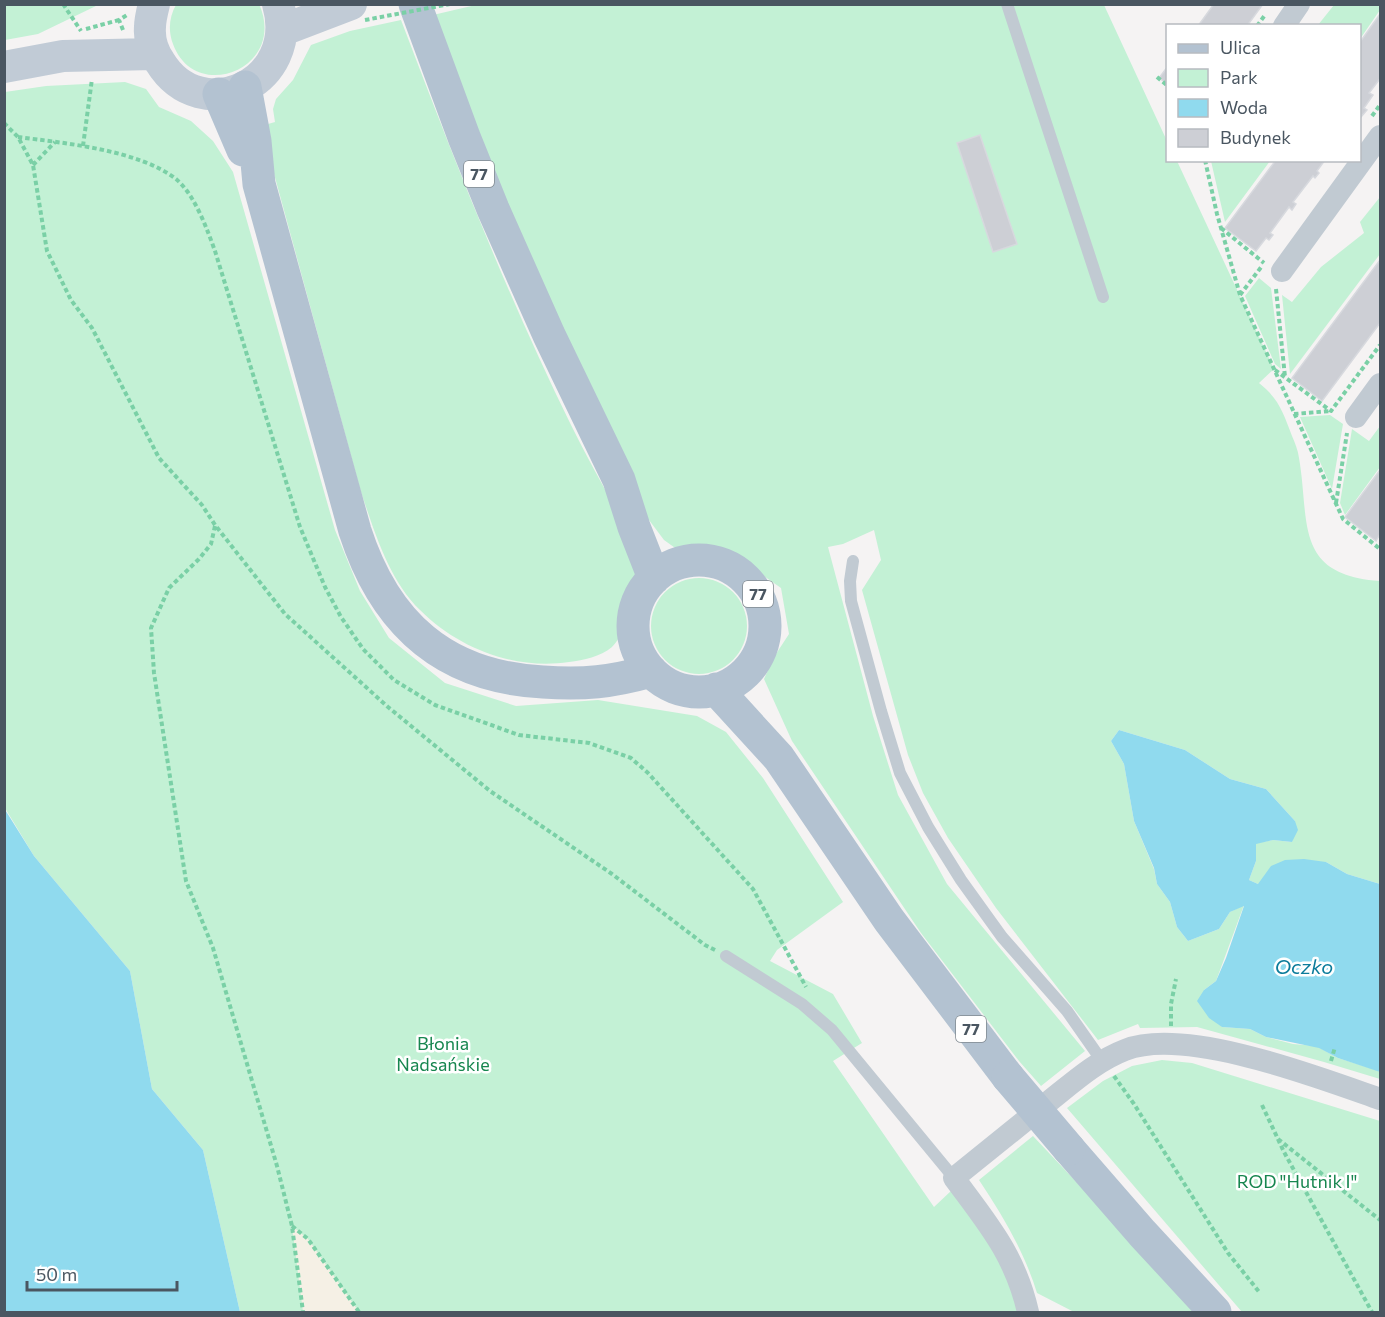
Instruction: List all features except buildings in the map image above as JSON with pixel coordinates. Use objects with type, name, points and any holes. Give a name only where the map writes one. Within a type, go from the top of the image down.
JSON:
[{"type":"main road","name":"77","points":[[415,4],[464,137],[504,234],[553,345],[619,480],[654,578]]},
{"type":"main road","points":[[232,91],[353,523],[366,562],[378,587],[403,620],[418,635],[440,652],[485,673],[522,681],[566,684],[600,683],[651,671]]},
{"type":"main road","name":"77","points":[[619,480],[664,540],[684,562]]},
{"type":"main road","name":"77","points":[[701,560],[726,565],[741,574],[757,594],[765,618],[765,635],[756,660],[745,673],[732,683],[700,692],[670,685],[651,671],[641,657],[635,641],[633,626],[637,603],[644,589],[668,568],[684,562],[701,560]]},
{"type":"main road","points":[[543,682],[599,666],[618,655],[635,641]]},
{"type":"main road","name":"77","points":[[745,673],[779,758]]},
{"type":"main road","name":"77","points":[[716,689],[779,758],[889,920],[1008,1077],[1142,1233],[1215,1312]]},
{"type":"street","points":[[1285,24],[1299,4]]},
{"type":"street","points":[[4,66],[72,41],[84,45],[152,28],[165,71],[180,84],[199,92],[232,91],[260,78],[272,64],[280,47],[280,17],[357,16]]},
{"type":"street","points":[[1361,158],[1380,136]]},
{"type":"street","points":[[1272,262],[1358,162]]},
{"type":"street","points":[[1356,417],[1380,384]]},
{"type":"street","points":[[1028,1312],[1022,1287],[1008,1253],[954,1178],[1102,1062],[1126,1049],[1152,1044],[1213,1048],[1320,1078],[1380,1100]]},
{"type":"lane","points":[[1007,4],[1103,297]]},
{"type":"lane","points":[[853,561],[851,601],[900,772],[928,827],[961,880],[1002,937],[1067,1011],[1102,1062]]},
{"type":"lane","points":[[726,956],[802,1004],[832,1030],[954,1178]]},
{"type":"path","points":[[63,4],[72,41],[119,20]]},
{"type":"path","points":[[357,16],[450,4]]},
{"type":"path","points":[[83,146],[93,72]]},
{"type":"path","points":[[1157,77],[1166,85]]},
{"type":"path","points":[[4,123],[18,137],[33,165],[47,251],[71,300],[92,328],[159,458],[202,505],[285,614],[388,707],[490,791],[612,874],[705,945],[726,956]]},
{"type":"path","points":[[18,137],[83,146],[126,156],[177,180],[204,220],[216,251],[300,527],[340,617],[363,649],[394,680],[435,705],[519,735],[589,743],[631,758],[648,773],[753,889],[808,991],[802,1004]]},
{"type":"path","points":[[33,165],[55,142]]},
{"type":"path","points":[[1205,162],[1240,295],[1342,519],[1380,549]]},
{"type":"path","points":[[1221,228],[1272,262],[1286,378]]},
{"type":"path","points":[[1240,295],[1272,262]]},
{"type":"path","points":[[1294,414],[1331,411],[1380,345]]},
{"type":"path","points":[[1274,369],[1331,411]]},
{"type":"path","points":[[1336,504],[1348,428],[1356,417]]},
{"type":"path","points":[[215,525],[211,544],[169,588],[151,628],[154,673],[186,881],[217,960],[257,1092],[292,1226],[303,1312]]},
{"type":"path","points":[[1171,1044],[1172,1004],[1176,980]]},
{"type":"path","points":[[1102,1062],[1141,1113],[1228,1253],[1260,1293]]},
{"type":"path","points":[[1262,1105],[1278,1139],[1372,1312]]},
{"type":"path","points":[[1278,1139],[1380,1220]]},
{"type":"path","points":[[292,1226],[308,1239],[359,1312]]},
{"type":"green space","points":[[5,4],[98,5],[38,34],[5,40]]},
{"type":"green space","points":[[259,4],[265,27],[261,46],[250,61],[235,71],[218,75],[200,72],[184,62],[173,44],[170,24],[176,5]]},
{"type":"green space","points":[[480,4],[1104,5],[1166,139],[1166,162],[1177,162],[1274,369],[1259,383],[1280,406],[1296,447],[1311,541],[1319,556],[1332,568],[1352,577],[1380,581],[1380,884],[1347,874],[1326,862],[1258,884],[1249,880],[1256,861],[1256,843],[1273,840],[1292,842],[1295,821],[1266,789],[1230,779],[1185,750],[1119,730],[1111,741],[1124,764],[1134,821],[1154,869],[1157,884],[1170,902],[1177,927],[1188,941],[1219,929],[1230,912],[1244,905],[1216,981],[1204,990],[1222,1027],[1250,1029],[1266,1037],[1293,1044],[1316,1046],[1338,1058],[1380,1072],[1380,1079],[1197,1027],[1140,1028],[1138,1024],[1098,1040],[996,908],[948,838],[923,793],[908,755],[862,590],[881,560],[874,530],[843,544],[828,547],[873,716],[898,795],[947,884],[1085,1051],[1041,1086],[1019,1061],[921,933],[792,741],[764,679],[774,657],[789,634],[781,588],[755,570],[741,574],[718,562],[692,560],[664,540],[619,480],[420,18]]},
{"type":"green space","points":[[1334,5],[1380,5],[1380,10],[1361,38],[1361,24],[1319,24]]},
{"type":"green space","points":[[401,20],[461,174],[524,325],[579,441],[640,553],[638,574],[619,638],[612,647],[592,658],[549,664],[508,659],[470,646],[435,624],[409,598],[399,584],[383,553],[360,489],[261,126],[275,122],[273,109],[276,99],[293,80],[311,45],[350,31]]},
{"type":"green space","name":"Błonia Nadsańskie","points":[[125,82],[146,89],[159,107],[191,121],[213,141],[233,172],[335,530],[360,591],[389,638],[445,683],[516,706],[598,700],[697,716],[726,732],[763,778],[843,902],[777,950],[770,961],[833,994],[862,1043],[833,1061],[934,1207],[952,1190],[989,1241],[1009,1279],[1019,1312],[240,1312],[203,1150],[152,1089],[130,971],[34,856],[5,808],[5,92],[46,86]]},
{"type":"green space","points":[[1211,162],[1269,162],[1225,222]]},
{"type":"green space","points":[[1380,197],[1380,254],[1290,374],[1282,295],[1292,302],[1321,267],[1364,233],[1360,222]]},
{"type":"green space","points":[[1259,278],[1271,288],[1281,369],[1275,364],[1245,296]]},
{"type":"green space","points":[[1330,415],[1343,424],[1332,489],[1300,417]]},
{"type":"green space","points":[[1380,426],[1380,467],[1345,515],[1340,503],[1352,429],[1369,441]]},
{"type":"green space","points":[[699,578],[717,582],[733,592],[743,608],[747,626],[743,644],[733,660],[717,670],[699,674],[681,670],[665,660],[655,644],[651,626],[655,608],[665,592],[681,582]]},
{"type":"green space","name":"ROD \"Hutnik I\"","points":[[1162,1060],[1192,1063],[1380,1121],[1380,1312],[1242,1312],[1067,1108],[1103,1081],[1132,1066]]},
{"type":"green space","points":[[1033,1136],[1199,1312],[1074,1312],[1037,1293],[1012,1234],[979,1180]]},
{"type":"sand","points":[[292,1226],[308,1239],[359,1312],[303,1312]]},
{"type":"water","name":"Oczko","points":[[1119,730],[1185,750],[1230,779],[1266,789],[1295,821],[1298,830],[1292,842],[1273,840],[1256,844],[1256,861],[1249,880],[1258,884],[1271,866],[1285,860],[1304,859],[1326,862],[1347,874],[1380,884],[1380,1072],[1338,1058],[1319,1048],[1266,1037],[1250,1029],[1222,1027],[1209,1018],[1197,1001],[1204,990],[1216,981],[1244,906],[1230,912],[1219,929],[1188,941],[1177,927],[1170,902],[1157,884],[1154,868],[1134,821],[1124,764],[1111,741]]},
{"type":"water","points":[[4,808],[34,856],[130,971],[152,1089],[203,1150],[240,1312],[5,1312]]}]
